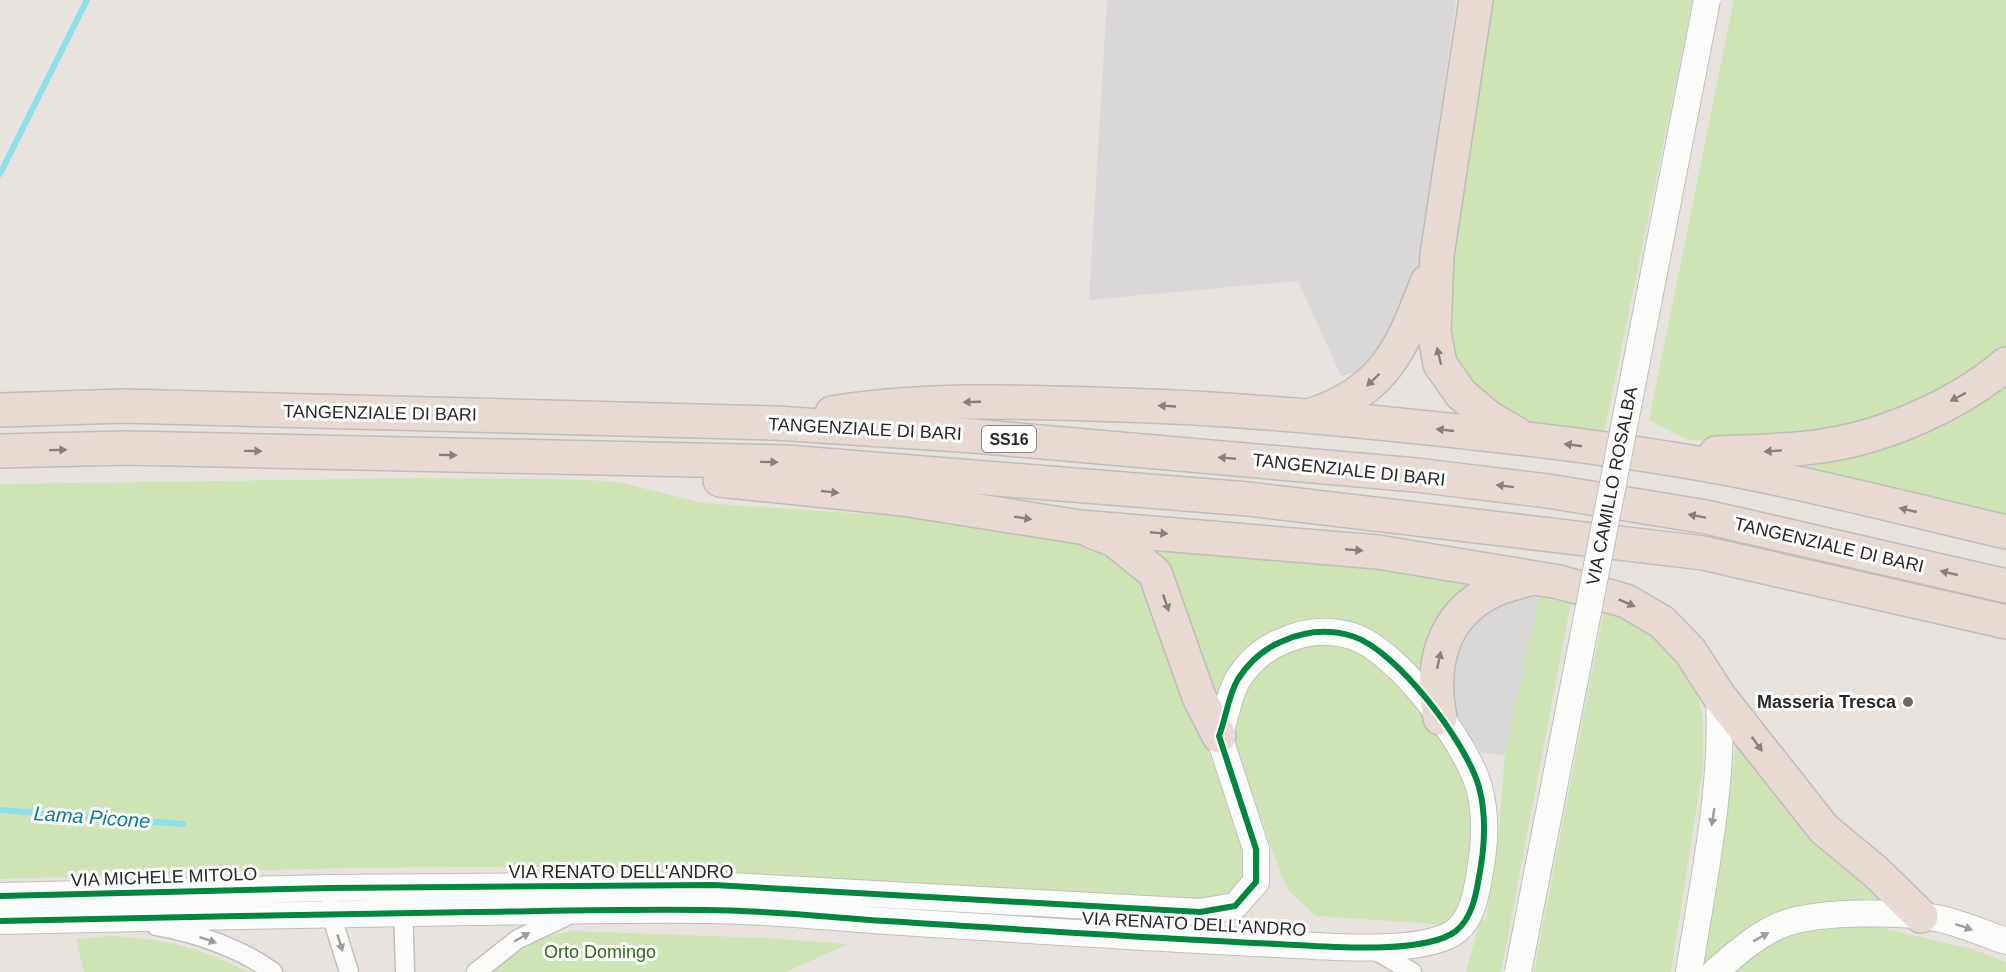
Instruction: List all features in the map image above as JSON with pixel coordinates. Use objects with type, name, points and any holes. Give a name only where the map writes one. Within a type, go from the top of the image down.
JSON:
[{"type":"highway","points":[[1476,0],[1437,255],[1434,332],[1440,364],[1461,394],[1488,417],[1524,438]]},
{"type":"highway","points":[[1309,416],[1336,407],[1355,396],[1376,379],[1394,357],[1408,332],[1437,255]]},
{"type":"highway","points":[[1653,456],[1770,452],[1823,446],[1861,438],[1931,411],[1966,392],[2006,364]]},
{"type":"highway","points":[[776,423],[874,406],[995,401],[1168,406],[1309,416],[1524,438],[1653,456],[1746,472],[2006,532]]},
{"type":"highway","name":"TANGENZIALE DI BARI","points":[[0,410],[123,406],[776,423],[1009,439],[1404,474],[1548,491],[1706,517],[2006,586]]},
{"type":"highway","name":"TANGENZIALE DI BARI","points":[[0,452],[126,448],[786,462],[1248,499],[1703,553],[2006,621]]},
{"type":"highway","points":[[650,459],[703,478],[903,499],[1080,527],[1378,552],[1559,582],[1626,601],[1662,622],[1690,651],[1719,696],[1824,829],[1876,872],[1921,916]]},
{"type":"highway","points":[[1080,527],[1114,540],[1155,573],[1199,697],[1219,736]]},
{"type":"highway","points":[[1440,718],[1436,694],[1437,668],[1441,648],[1451,628],[1467,608],[1492,591],[1534,578]]},
{"type":"street","name":"VIA CAMILLO ROSALBA","points":[[1518,972],[1707,0]]},
{"type":"street","name":"VIA RENATO DELL'ANDRO","points":[[330,888],[714,885],[1200,912],[1235,906],[1256,882],[1256,849],[1219,736],[1226,718],[1231,693],[1239,677],[1272,645],[1322,631],[1353,636],[1376,647],[1398,666],[1440,718],[1467,760],[1485,815],[1485,842],[1474,903],[1465,921],[1454,933],[1434,941],[1373,949],[1200,941],[709,910],[331,914]]},
{"type":"street","points":[[1689,972],[1716,798],[1721,730],[1719,696]]},
{"type":"street","points":[[402,887],[405,972]]},
{"type":"street","points":[[330,888],[331,914],[349,972]]},
{"type":"street","name":"VIA MICHELE MITOLO","points":[[0,896],[330,888]]},
{"type":"street","points":[[476,972],[518,939],[579,911]]},
{"type":"street","points":[[0,921],[331,914]]},
{"type":"street","points":[[1715,972],[1742,947],[1785,923],[1827,915],[1921,916],[1942,920],[2006,941]]},
{"type":"street","points":[[110,919],[178,930],[229,948],[264,965],[273,972]]},
{"type":"street","points":[[1373,949],[1412,972]]},
{"type":"shaded area","points":[[1107,0],[1456,0],[1421,256],[1404,316],[1368,369],[1341,376],[1298,281],[1089,300]]},
{"type":"shaded area","points":[[1540,594],[1505,755],[1481,753],[1459,720],[1453,706],[1452,661],[1468,629],[1482,615],[1501,603]]},
{"type":"green space","points":[[1491,0],[1693,0],[1604,433],[1535,422],[1496,411],[1448,358],[1447,290]]},
{"type":"green space","points":[[1734,0],[2006,0],[2006,351],[1940,393],[1855,429],[1760,443],[1689,440],[1649,420]]},
{"type":"green space","points":[[2006,375],[2006,517],[1772,464]]},
{"type":"green space","points":[[427,478],[590,480],[622,483],[702,503],[970,521],[1110,546],[1147,583],[1242,844],[1245,869],[1243,881],[1234,893],[1214,903],[806,877],[562,868],[351,868],[0,879],[0,484]]},
{"type":"green space","points":[[1138,540],[1493,580],[1425,678],[1302,623],[1215,712]]},
{"type":"green space","points":[[1540,594],[1572,597],[1501,972],[1466,972],[1480,920],[1486,920],[1498,841],[1505,755]]},
{"type":"green space","points":[[1605,605],[1652,630],[1691,677],[1698,694],[1703,720],[1703,766],[1671,972],[1534,972]]},
{"type":"green space","points":[[1315,644],[1353,648],[1364,652],[1376,661],[1406,693],[1452,755],[1462,773],[1472,802],[1473,838],[1467,875],[1450,925],[1316,916],[1290,892],[1283,880],[1239,756],[1235,723],[1240,702],[1250,682],[1265,665],[1283,652]]},
{"type":"green space","points":[[1737,738],[1892,903],[1842,904],[1703,969]]},
{"type":"green space","points":[[1866,924],[1975,950],[2006,962],[2006,972],[1729,972],[1749,954],[1797,928]]},
{"type":"green space","name":"Orto Domingo","points":[[571,931],[767,938],[848,944],[786,972],[491,972],[538,939]]},
{"type":"green space","points":[[110,936],[146,939],[180,946],[214,957],[247,972],[84,972],[76,939]]},
{"type":"waterway","name":"Lama Picone","points":[[0,174],[87,0]]},
{"type":"waterway","name":"Lama Picone","points":[[0,810],[183,824]]},
{"type":"cycle path","points":[[0,896],[330,888],[713,885],[1200,912],[1235,906],[1256,882],[1256,849],[1219,736],[1229,700],[1238,679],[1252,661],[1276,644],[1317,632],[1335,632],[1352,636],[1370,645],[1409,678],[1445,723],[1472,768],[1482,798],[1484,820],[1483,854],[1478,884],[1466,920],[1456,931],[1441,939],[1396,947],[1370,948],[1180,939],[728,910],[0,921]]},
{"type":"place","name":"Masseria Tresca","points":[[1908,702]]}]
